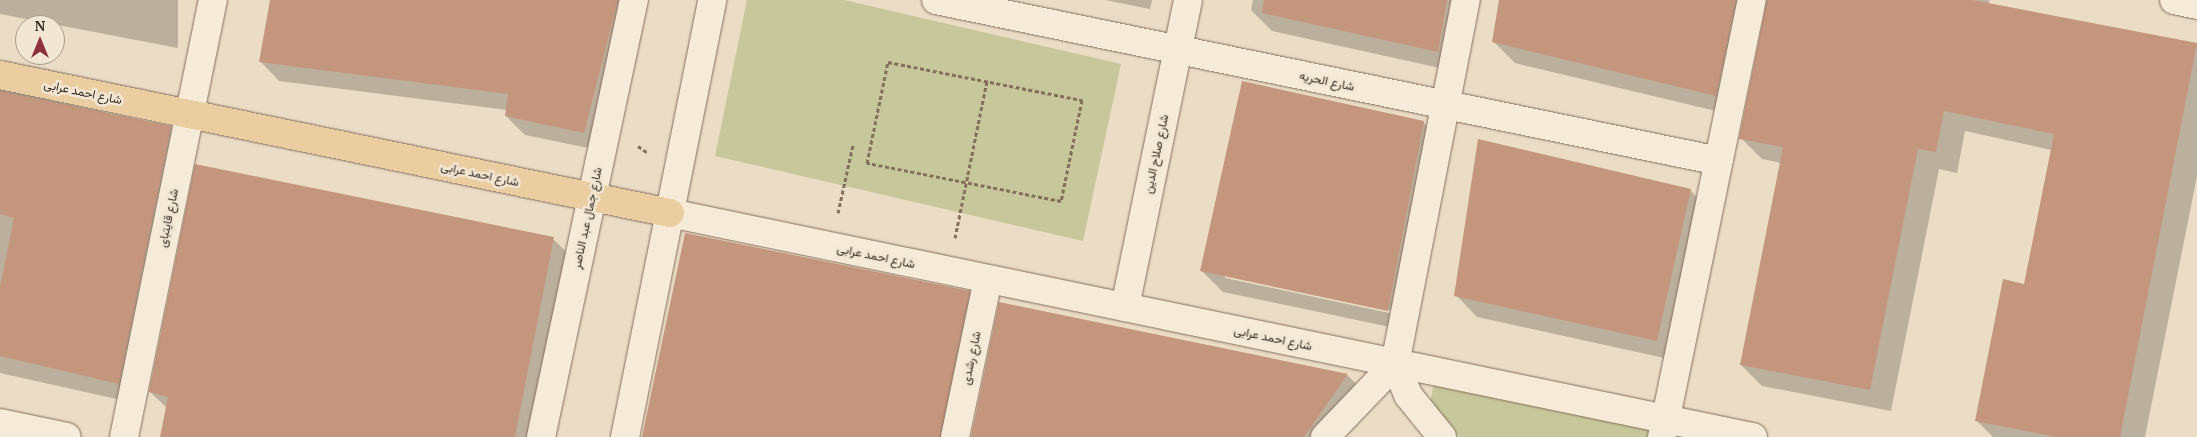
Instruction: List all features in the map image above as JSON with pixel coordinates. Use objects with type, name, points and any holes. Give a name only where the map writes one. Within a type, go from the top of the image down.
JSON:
[{"type":"main road","name":"شارع احمد عرابى","points":[[0,75],[670,213]]},
{"type":"street","name":"شارع قايتباى","points":[[124,437],[213,0]]},
{"type":"street","name":"شارع جمال عبد الناصر","points":[[541,437],[634,0]]},
{"type":"street","points":[[625,437],[712,0]]},
{"type":"street","name":"شارع الحريه","points":[[936,0],[1719,161]]},
{"type":"street","name":"شارع صلاح الدين","points":[[1125,307],[1188,0]]},
{"type":"street","points":[[1442,437],[1408,396],[1396,364],[1466,0]]},
{"type":"street","points":[[1664,428],[1752,0]]},
{"type":"street","points":[[2174,0],[2197,5]]},
{"type":"street","name":"شارع احمد عرابى","points":[[670,213],[1396,364],[1664,428],[1753,437]]},
{"type":"street","name":"شارع رشدى","points":[[955,437],[988,279]]},
{"type":"street","points":[[1325,437],[1396,364]]},
{"type":"street","points":[[0,423],[67,437]]},
{"type":"path","points":[[888,62],[1082,100],[1062,201],[967,182],[868,163],[888,62]]},
{"type":"path","points":[[949,271],[987,81]]},
{"type":"path","points":[[830,247],[853,145]]},
{"type":"green space","points":[[747,0],[844,0],[1121,64],[1083,241],[715,156]]},
{"type":"green space","points":[[1434,382],[1653,430],[1652,437],[1460,437],[1428,414]]},
{"type":"building","points":[[270,0],[618,0],[584,133],[505,116],[508,94],[259,62]]},
{"type":"building","points":[[1264,0],[1447,0],[1438,52],[1262,13]]},
{"type":"building","points":[[1499,0],[1736,0],[1716,96],[1492,42]]},
{"type":"building","points":[[1767,0],[1972,0],[2197,43],[2120,437],[2057,437],[1975,421],[2003,279],[2024,284],[2054,134],[1944,111],[1936,152],[1918,149],[1870,390],[1740,365],[1783,147],[1739,139]]},
{"type":"building","points":[[1242,81],[1424,121],[1388,311],[1200,271]]},
{"type":"building","points":[[0,91],[171,126],[119,384],[0,356],[0,287],[14,218],[0,214]]},
{"type":"building","points":[[1478,139],[1691,189],[1657,341],[1454,296]]},
{"type":"building","points":[[195,164],[554,237],[515,437],[160,437],[168,397],[149,392]]},
{"type":"building","points":[[685,233],[970,291],[940,437],[642,437]]},
{"type":"building","points":[[999,302],[1348,374],[1304,437],[971,437]]}]
